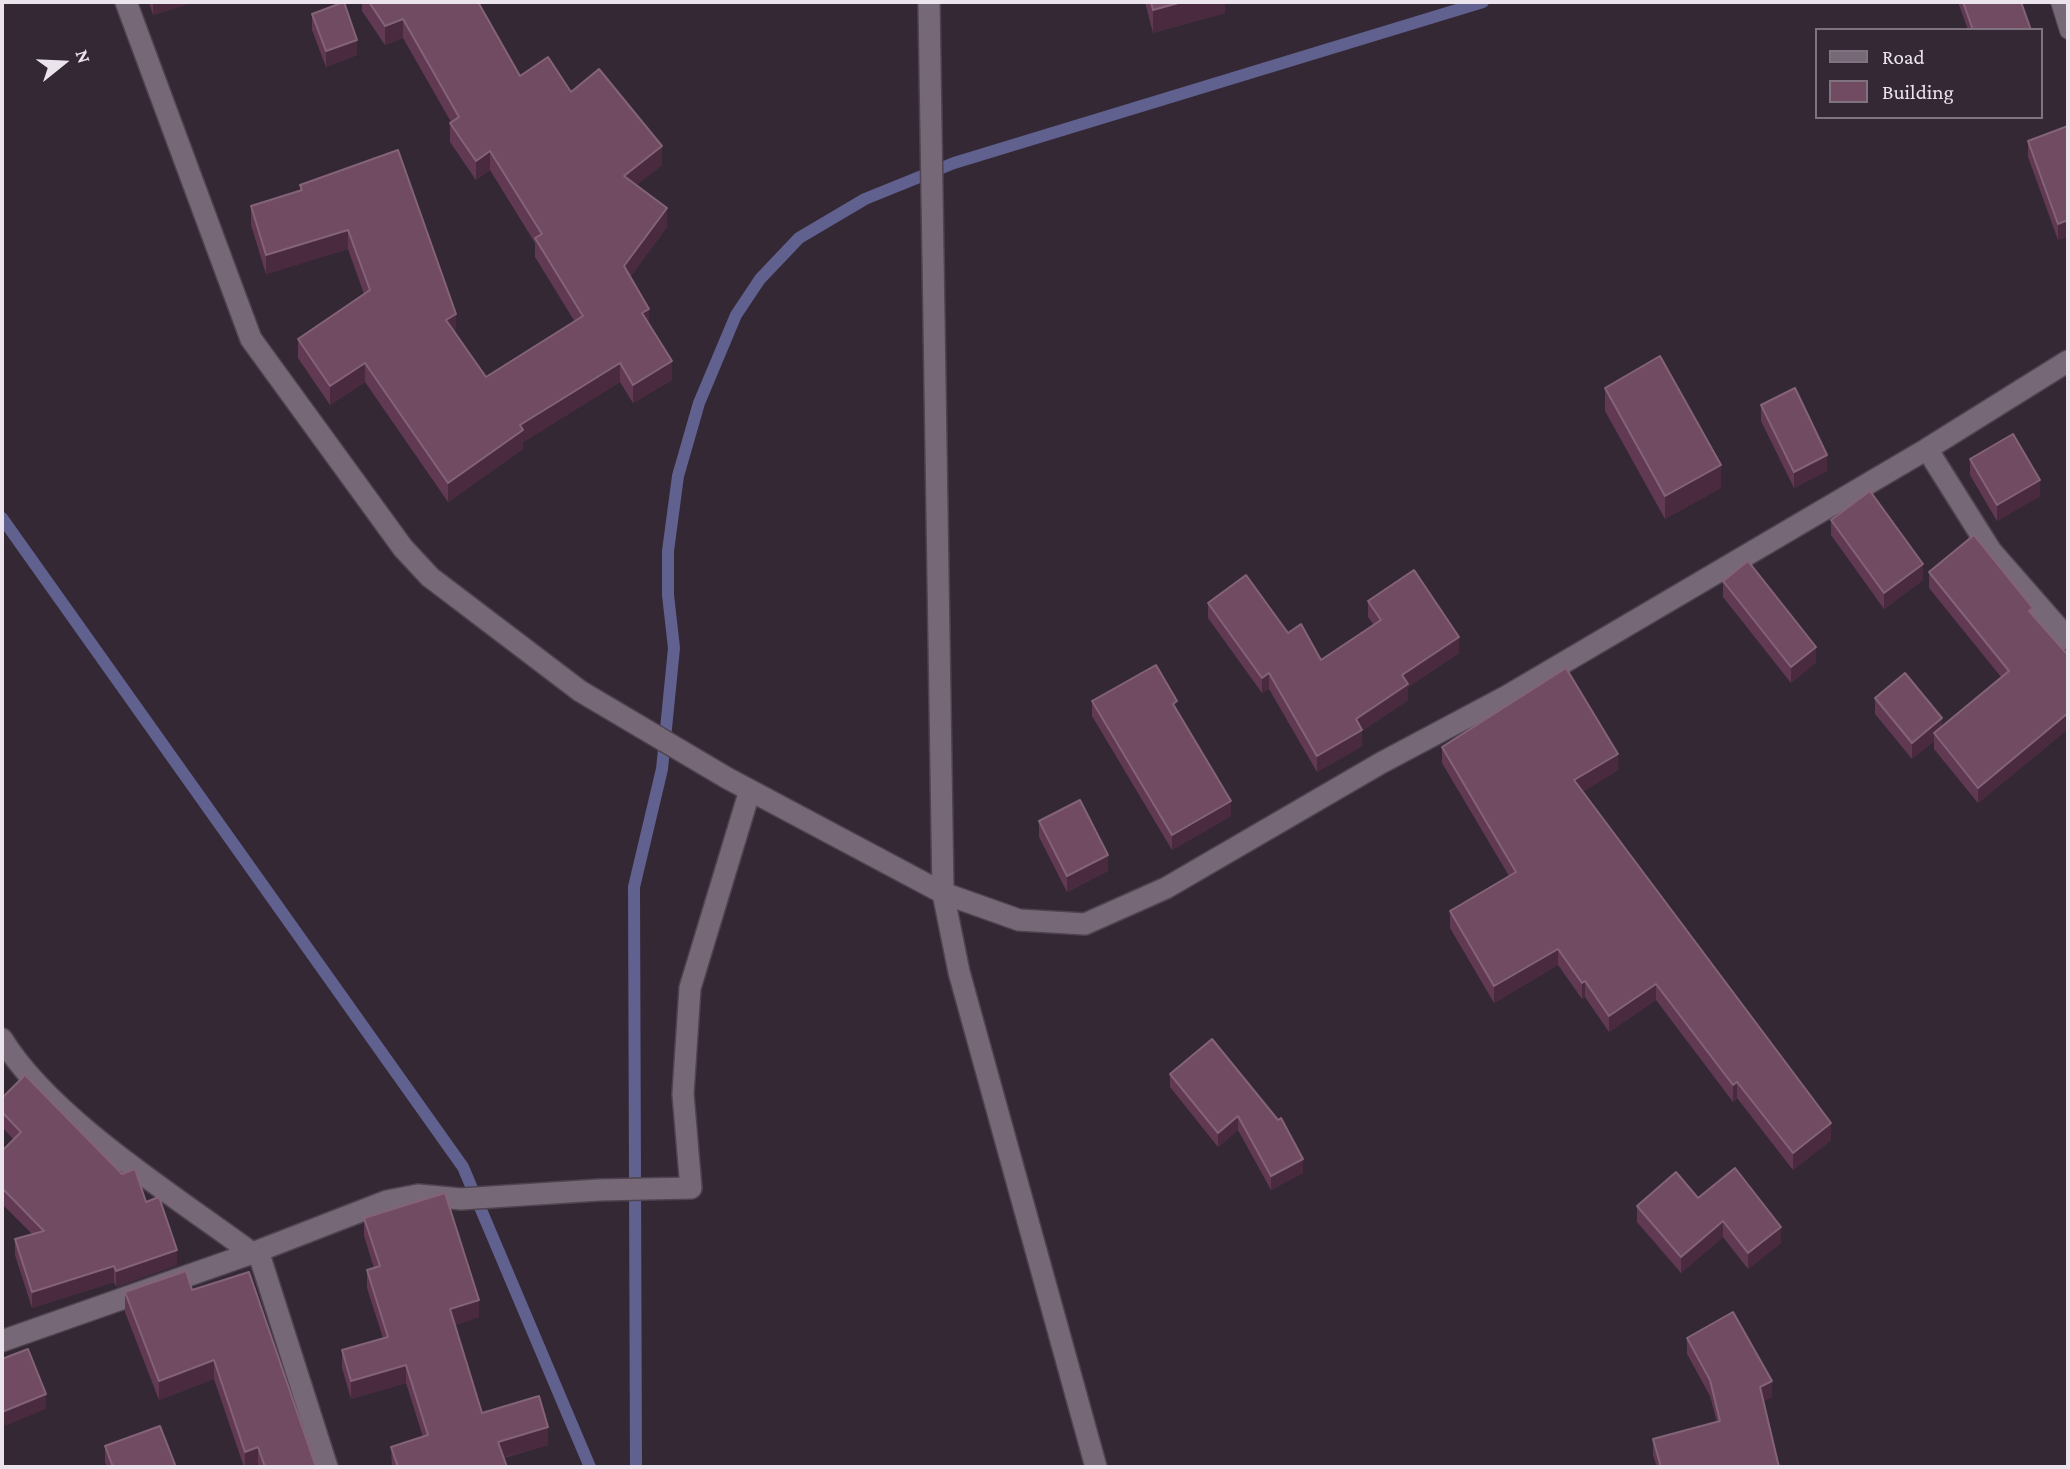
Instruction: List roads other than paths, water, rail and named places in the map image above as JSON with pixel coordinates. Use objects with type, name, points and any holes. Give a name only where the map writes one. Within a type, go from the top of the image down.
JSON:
[{"type":"street","points":[[126,2],[251,339],[403,548],[430,578],[580,691],[750,790],[943,893],[1019,920],[1085,924],[1166,888],[1381,763],[1507,696],[1927,449],[2068,361]]},
{"type":"street","points":[[929,2],[943,893],[959,972],[1096,1467]]},
{"type":"street","points":[[1927,449],[1992,551],[2068,639]]},
{"type":"street","points":[[2,1341],[255,1252],[387,1201],[418,1195],[461,1199],[599,1190],[691,1188],[683,1094],[690,988],[750,790]]},
{"type":"street","points":[[2,1039],[14,1059],[77,1122],[255,1252],[327,1467]]},
{"type":"lane","points":[[2059,2],[2068,31]]},
{"type":"waterway","points":[[636,1467],[634,887],[662,769],[674,648],[668,595],[668,551],[678,476],[699,403],[736,315],[760,279],[799,238],[865,199],[954,163],[1483,2]]},
{"type":"waterway","points":[[2,518],[463,1167],[590,1467]]}]
